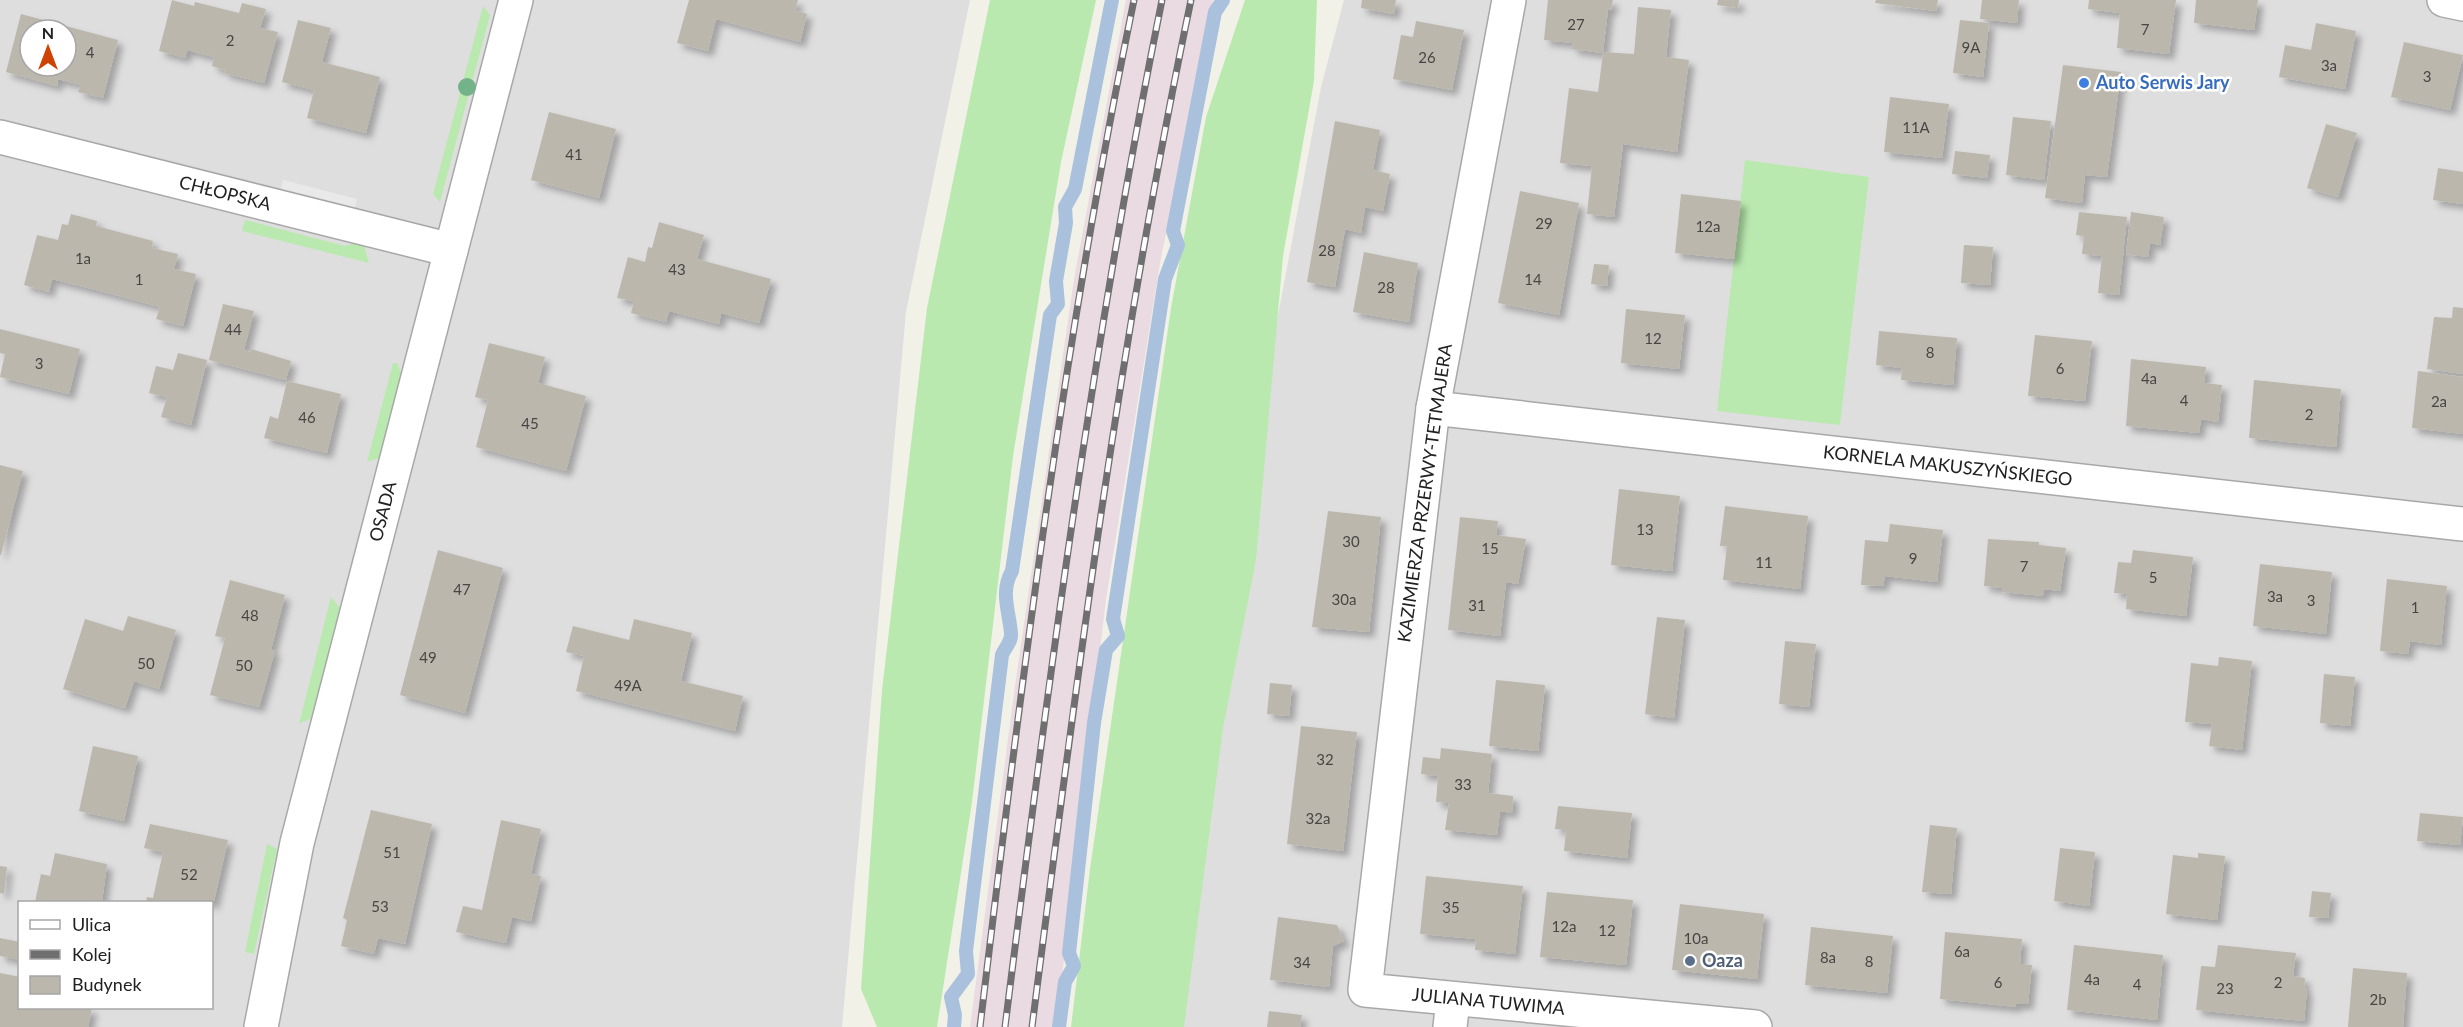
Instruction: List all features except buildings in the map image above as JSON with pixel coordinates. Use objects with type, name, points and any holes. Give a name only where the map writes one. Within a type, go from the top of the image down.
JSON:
[{"type":"street","name":"OSADA","points":[[261,1027],[297,843],[516,0]]},
{"type":"street","name":"KAZIMIERZA PRZERWY-TETMAJERA","points":[[1365,990],[1432,408],[1509,0]]},
{"type":"street","points":[[2444,0],[2463,4]]},
{"type":"street","name":"CHŁOPSKA","points":[[0,139],[452,250]]},
{"type":"street","name":"KORNELA MAKUSZYŃSKIEGO","points":[[1432,408],[2463,524]]},
{"type":"street","name":"JULIANA TUWIMA","points":[[1365,990],[1451,1013],[1755,1027]]},
{"type":"shaded area","points":[[0,0],[970,0],[906,312],[842,1027],[0,1027]]},
{"type":"shaded area","points":[[1126,0],[1213,0],[1160,263],[1106,599],[1056,1027],[970,1027],[1015,686],[1074,279]]},
{"type":"shaded area","points":[[1344,0],[2463,0],[2463,1027],[1163,1027],[1231,565],[1321,87]]},
{"type":"shaded area","points":[[283,180],[357,199],[353,215],[279,197]]},
{"type":"green space","points":[[990,0],[1096,0],[1061,162],[1013,456],[972,802],[937,1027],[877,1027],[861,989],[882,690],[927,308]]},
{"type":"green space","points":[[1245,0],[1317,0],[1314,81],[1283,256],[1256,560],[1223,728],[1184,1027],[1071,1027],[1090,869],[1171,308],[1206,117]]},
{"type":"green space","points":[[483,6],[490,15],[440,202],[433,194]]},
{"type":"green space","points":[[1745,160],[1869,177],[1840,425],[1717,411]]},
{"type":"green space","points":[[245,220],[345,246],[354,243],[364,245],[369,263],[242,231]]},
{"type":"green space","points":[[393,363],[397,363],[401,373],[379,458],[367,462]]},
{"type":"green space","points":[[331,597],[340,608],[311,718],[299,724]]},
{"type":"green space","points":[[267,844],[277,849],[254,954],[245,952]]},
{"type":"waterway","points":[[954,1027],[955,1015],[951,997],[968,974],[966,951],[1002,655],[1011,636],[1006,586],[1012,571],[1050,315],[1058,304],[1056,281],[1066,223],[1065,207],[1075,189],[1112,0]]},
{"type":"waterway","points":[[1059,1027],[1065,982],[1074,966],[1069,953],[1094,723],[1106,650],[1118,636],[1113,619],[1165,279],[1178,245],[1173,231],[1215,12],[1223,0]]},
{"type":"railway","points":[[980,1027],[1028,640],[1065,383],[1109,127],[1134,0]]},
{"type":"railway","points":[[1005,1027],[1055,641],[1093,384],[1114,256],[1162,0]]},
{"type":"railway","points":[[1032,1027],[1101,512],[1142,255],[1191,0]]},
{"type":"place","name":"Auto Serwis Jary","points":[[2084,83]]},
{"type":"place","name":"Oaza","points":[[1690,961]]}]
